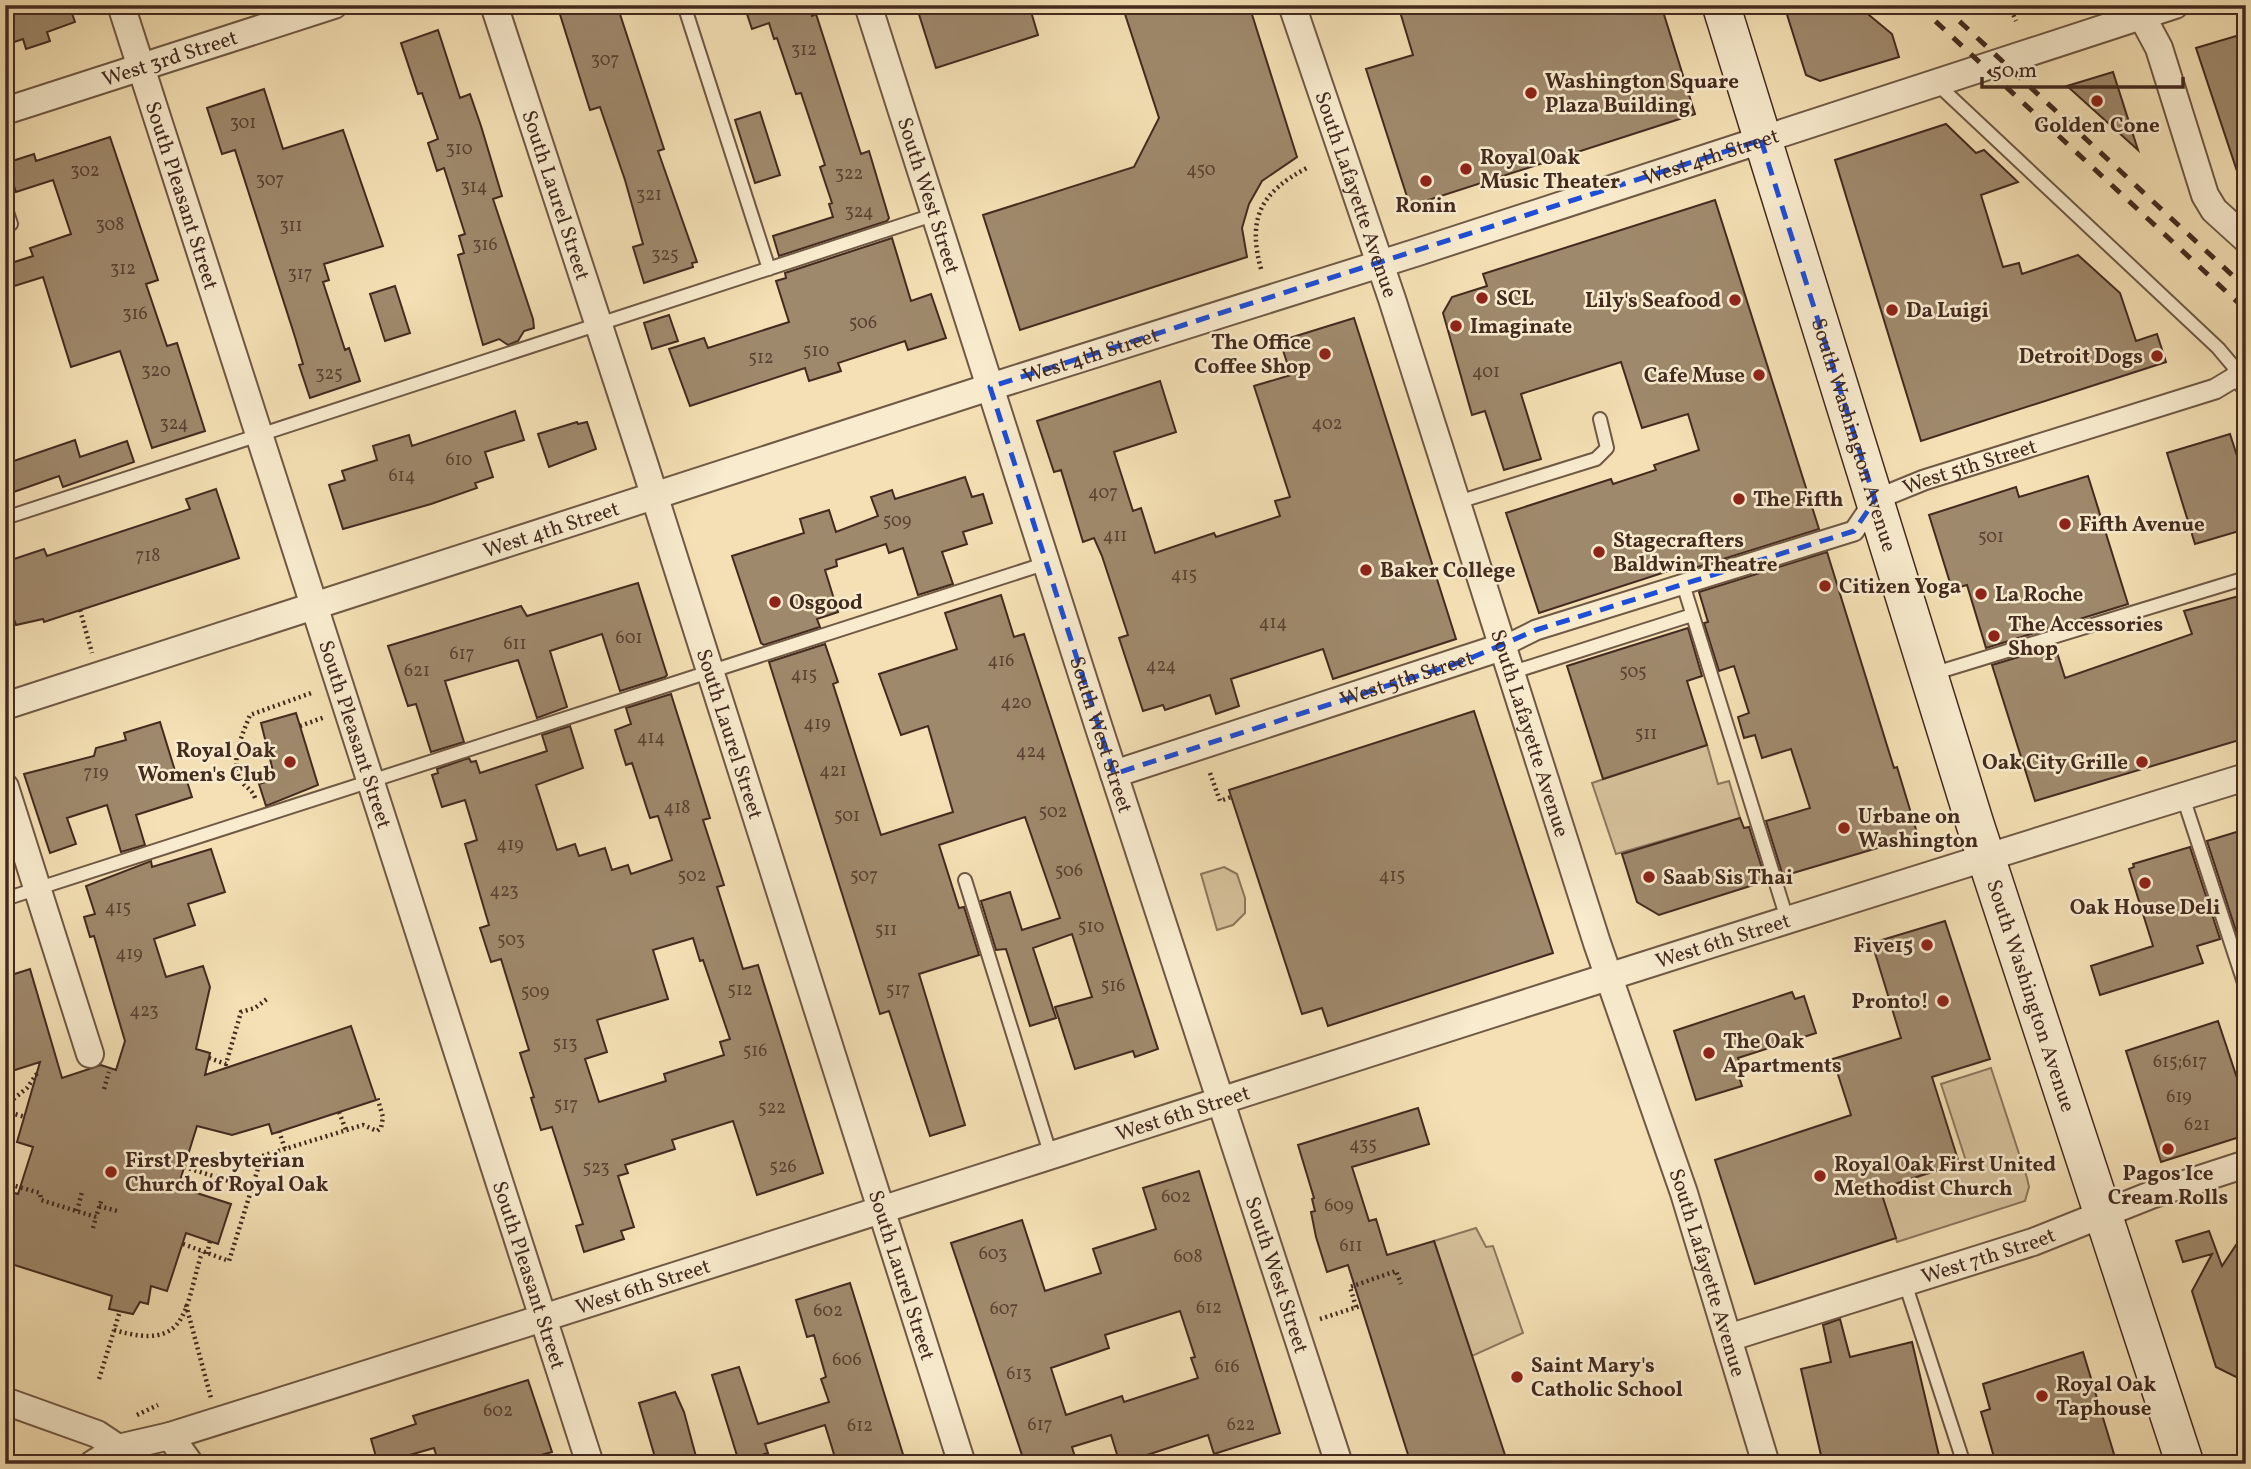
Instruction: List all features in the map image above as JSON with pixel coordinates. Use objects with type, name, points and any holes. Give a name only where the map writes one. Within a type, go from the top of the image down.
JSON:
[{"type":"main road","name":"South Washington Avenue","points":[[1721,5],[1928,675],[2185,1464]]},
{"type":"street","name":"South Pleasant Street","points":[[121,5],[590,1464]]},
{"type":"street","name":"West 3rd Street","points":[[5,111],[334,5]]},
{"type":"street","name":"South Laurel Street","points":[[494,5],[962,1464]]},
{"type":"street","name":"South West Street","points":[[868,5],[1114,774],[1339,1464]]},
{"type":"street","name":"South Lafayette Avenue","points":[[1292,5],[1684,1193],[1766,1464]]},
{"type":"street","name":"West 4th Street","points":[[5,706],[1936,83],[2139,10],[2175,5]]},
{"type":"street","points":[[2139,10],[2159,48],[2205,195],[2214,210],[2246,239]]},
{"type":"street","name":"West 5th Street","points":[[1114,774],[1506,660],[1536,630],[1854,531],[1875,500],[1924,480],[2215,389],[2243,377]]},
{"type":"street","name":"West 6th Street","points":[[93,1464],[118,1448],[170,1436],[544,1320],[1611,977],[2246,778]]},
{"type":"street","points":[[5,787],[90,1054]]},
{"type":"street","name":"West 7th Street","points":[[1728,1338],[1905,1283],[2246,1164]]},
{"type":"street","points":[[5,1401],[97,1434],[118,1448]]},
{"type":"street","points":[[170,1436],[190,1464]]},
{"type":"lane","points":[[684,5],[769,269]]},
{"type":"lane","points":[[1936,83],[2218,348],[2243,377]]},
{"type":"lane","points":[[5,206],[11,224]]},
{"type":"lane","points":[[5,518],[936,214]]},
{"type":"lane","points":[[1455,503],[1596,459],[1607,447],[1600,419]]},
{"type":"lane","points":[[5,900],[1047,564]]},
{"type":"lane","points":[[1928,675],[2246,578]]},
{"type":"lane","points":[[1683,584],[1788,922]]},
{"type":"lane","points":[[1506,660],[1692,615]]},
{"type":"lane","points":[[2183,797],[2246,989]]},
{"type":"lane","points":[[965,880],[1051,1157]]},
{"type":"lane","points":[[1905,1283],[1964,1464]]},
{"type":"path","points":[[2009,5],[2017,21]]},
{"type":"path","points":[[1261,269],[1256,249],[1256,229],[1266,199],[1281,182],[1307,168]]},
{"type":"path","points":[[80,610],[102,676]]},
{"type":"path","points":[[260,818],[252,790],[241,781],[237,766],[239,744],[250,715],[314,692]]},
{"type":"path","points":[[300,726],[333,715]]},
{"type":"path","points":[[1210,773],[1220,801],[1231,797]]},
{"type":"path","points":[[209,1058],[226,1064],[241,1012],[255,1008],[267,999]]},
{"type":"path","points":[[5,1105],[27,1088],[38,1072]]},
{"type":"path","points":[[183,1244],[229,1261],[262,1156],[363,1125],[373,1132],[381,1128],[383,1116],[377,1097]]},
{"type":"path","points":[[5,1111],[24,1117]]},
{"type":"path","points":[[339,1112],[346,1130]]},
{"type":"path","points":[[279,1131],[285,1149]]},
{"type":"path","points":[[184,1167],[252,1188]]},
{"type":"path","points":[[5,1183],[40,1193],[41,1200],[96,1217]]},
{"type":"path","points":[[77,1211],[82,1192]]},
{"type":"path","points":[[93,1228],[102,1198]]},
{"type":"path","points":[[99,1206],[117,1211]]},
{"type":"path","points":[[114,1330],[144,1338],[162,1335],[179,1322],[210,1241]]},
{"type":"path","points":[[1320,1319],[1358,1306],[1350,1287],[1396,1271],[1401,1284]]},
{"type":"path","points":[[186,1304],[208,1388]]},
{"type":"path","points":[[99,1379],[120,1311]]},
{"type":"highlighted area","points":[[1761,140],[1875,500],[1854,531],[1536,630],[1464,661],[1114,774],[990,387]]},
{"type":"shaded area","points":[[1707,745],[1718,784],[1729,781],[1740,818],[1616,854],[1592,783]]},
{"type":"shaded area","points":[[1224,867],[1237,874],[1245,898],[1245,913],[1233,925],[1217,930],[1201,874]]},
{"type":"shaded area","points":[[1991,1068],[2027,1178],[2029,1187],[2025,1201],[1897,1242],[1880,1189],[1966,1161],[1941,1084]]},
{"type":"shaded area","points":[[1476,1228],[1486,1247],[1493,1246],[1523,1333],[1472,1356],[1434,1241]]},
{"type":"building","points":[[5,5],[69,5],[75,22],[47,32],[50,41],[26,49],[23,39],[5,45]]},
{"type":"building","points":[[557,5],[617,5],[664,149],[658,151],[697,262],[692,263],[693,267],[644,283],[633,247],[643,244],[625,180],[600,107],[590,110]]},
{"type":"building","points":[[744,5],[810,5],[812,16],[816,14],[861,154],[869,151],[889,218],[887,221],[779,256],[773,236],[833,217],[829,204],[832,203],[820,167],[825,165],[801,93],[796,94],[777,38],[774,39],[769,23],[752,29]]},
{"type":"building","points":[[916,5],[1029,5],[1038,35],[936,68]]},
{"type":"building","points":[[1122,5],[1249,5],[1297,157],[1262,181],[1249,204],[1242,228],[1247,257],[1020,330],[983,215],[1134,167],[1159,118]]},
{"type":"building","name":"Washington Square Plaza Building","points":[[1398,5],[1661,5],[1695,114],[1410,206],[1366,69],[1413,55]]},
{"type":"building","points":[[1784,5],[1857,5],[1892,34],[1899,57],[1820,81],[1806,75]]},
{"type":"building","points":[[438,30],[460,98],[470,94],[481,126],[502,196],[493,199],[533,319],[534,328],[524,331],[518,341],[508,345],[499,339],[483,345],[458,255],[464,253],[459,236],[465,234],[444,168],[437,171],[428,143],[438,139],[422,93],[418,94],[401,43]]},
{"type":"building","points":[[2246,33],[2246,185],[2242,186],[2196,48]]},
{"type":"building","name":"Golden Cone","points":[[2113,72],[2138,150],[2067,86]]},
{"type":"building","points":[[264,89],[283,149],[343,130],[383,246],[324,264],[329,280],[323,282],[345,350],[349,348],[360,381],[310,398],[299,365],[303,364],[295,337],[235,150],[222,154],[207,108]]},
{"type":"building","points":[[760,112],[780,175],[755,183],[735,120]]},
{"type":"building","points":[[1946,124],[1976,153],[1984,150],[2018,182],[1981,195],[2003,267],[2019,263],[2022,274],[2078,255],[2120,293],[2136,341],[2157,334],[2166,362],[1921,441],[1835,160]]},
{"type":"building","points":[[110,137],[158,280],[146,284],[167,346],[177,343],[205,431],[152,448],[120,351],[71,367],[43,277],[5,289],[5,265],[33,256],[30,248],[71,234],[53,180],[16,192],[6,163],[34,154],[36,161]]},
{"type":"building","points":[[1715,200],[1819,529],[1691,569],[1690,564],[1539,613],[1506,513],[1611,479],[1613,484],[1656,470],[1654,465],[1699,450],[1688,414],[1642,428],[1621,362],[1521,394],[1541,459],[1504,470],[1485,411],[1472,415],[1443,313],[1452,297],[1487,286],[1483,274]]},
{"type":"building","points":[[892,238],[911,301],[931,294],[946,338],[908,350],[905,341],[838,363],[841,371],[809,381],[805,368],[690,406],[669,349],[704,338],[708,348],[789,322],[776,281],[786,278],[785,273]]},
{"type":"building","points":[[395,286],[410,333],[385,341],[370,294]]},
{"type":"building","points":[[669,315],[678,341],[652,349],[644,323]]},
{"type":"building","points":[[1354,318],[1456,639],[1333,679],[1323,649],[1231,679],[1239,706],[1216,714],[1210,695],[1165,710],[1163,705],[1143,711],[1119,638],[1128,635],[1102,556],[1094,538],[1083,542],[1061,470],[1054,472],[1037,421],[1160,381],[1176,432],[1114,452],[1133,511],[1141,508],[1155,553],[1214,533],[1216,537],[1280,516],[1275,501],[1290,497],[1254,386],[1291,375],[1280,341]]},
{"type":"building","points":[[515,411],[524,440],[485,452],[493,477],[475,483],[477,488],[343,529],[329,485],[345,480],[342,471],[377,460],[373,446],[409,435],[412,446]]},
{"type":"building","points":[[577,422],[587,422],[596,449],[549,467],[538,434]]},
{"type":"building","points":[[2230,434],[2246,484],[2246,529],[2195,544],[2167,453]]},
{"type":"building","points":[[75,440],[80,457],[127,441],[134,462],[63,487],[59,476],[5,495],[5,464]]},
{"type":"building","points":[[2088,476],[2128,604],[1986,648],[1967,585],[1952,589],[1929,515],[2016,487],[2019,497]]},
{"type":"building","points":[[965,477],[972,497],[983,494],[992,523],[963,532],[967,544],[942,552],[953,584],[918,595],[903,548],[889,553],[886,544],[836,560],[837,566],[825,570],[838,612],[817,619],[820,627],[764,645],[761,643],[732,556],[804,533],[800,519],[829,510],[836,532],[878,516],[871,497],[892,490],[895,499]]},
{"type":"building","points":[[216,489],[239,558],[44,622],[43,619],[16,625],[5,594],[5,562],[44,549],[47,556],[190,509],[186,499]]},
{"type":"building","points":[[1827,552],[1894,768],[1897,767],[1918,836],[1783,876],[1766,821],[1810,808],[1791,749],[1762,758],[1755,735],[1744,738],[1738,717],[1749,713],[1734,666],[1719,671],[1704,623],[1708,622],[1699,592]]},
{"type":"building","points":[[638,583],[667,675],[665,677],[620,691],[602,634],[550,651],[567,707],[537,718],[518,660],[445,681],[464,742],[431,752],[416,704],[408,706],[388,646],[521,606],[527,616]]},
{"type":"building","points":[[2246,594],[2246,738],[2035,801],[1992,665],[2055,646],[2065,678],[2192,634],[2184,611]]},
{"type":"building","points":[[1001,595],[1014,637],[1024,634],[1158,1049],[1135,1057],[1133,1051],[1075,1069],[1055,1007],[1092,997],[1072,934],[1033,948],[1056,1018],[1030,1026],[1006,949],[996,950],[981,901],[1010,892],[1022,930],[1060,918],[1025,817],[939,845],[959,908],[964,907],[979,955],[919,974],[965,1125],[930,1136],[889,1011],[880,1014],[769,662],[825,644],[838,682],[833,684],[881,835],[953,812],[928,726],[901,735],[879,674],[957,649],[945,613]]},
{"type":"building","points":[[1688,628],[1702,676],[1687,681],[1707,745],[1603,779],[1567,666]]},
{"type":"building","points":[[671,694],[710,818],[703,820],[724,885],[717,887],[743,969],[758,965],[823,1173],[757,1195],[733,1121],[672,1140],[675,1149],[625,1165],[628,1173],[618,1176],[634,1227],[621,1231],[624,1239],[584,1252],[576,1226],[583,1224],[552,1127],[541,1130],[531,1098],[534,1097],[520,1053],[529,1050],[501,959],[491,962],[480,928],[489,925],[465,844],[477,840],[465,800],[442,807],[432,775],[438,773],[437,769],[469,758],[471,762],[476,761],[480,773],[547,751],[542,735],[570,726],[583,768],[536,785],[557,850],[575,844],[579,856],[605,848],[612,870],[628,865],[631,874],[672,860],[658,816],[650,818],[632,763],[626,765],[615,730],[631,724],[626,708]],"holes":[[[693,938],[700,961],[703,960],[730,1039],[720,1042],[724,1055],[664,1074],[666,1081],[599,1102],[585,1059],[607,1052],[597,1020],[668,999],[653,950]]]},
{"type":"building","points":[[1474,711],[1553,953],[1328,1026],[1322,1008],[1302,1014],[1229,790]]},
{"type":"building","name":"Royal Oak Women's Club","points":[[296,713],[318,785],[266,806],[259,784],[275,779],[261,723]]},
{"type":"building","points":[[160,722],[176,774],[184,772],[192,797],[136,815],[145,845],[121,852],[107,805],[67,818],[76,844],[50,853],[24,774],[94,756],[96,748],[126,740],[124,733]]},
{"type":"building","points":[[1740,818],[1744,828],[1749,827],[1766,881],[1659,915],[1637,902],[1622,854]]},
{"type":"building","points":[[2246,829],[2246,931],[2237,934],[2207,841]]},
{"type":"building","points":[[2190,847],[2220,939],[2197,946],[2203,963],[2100,995],[2091,966],[2153,946],[2129,869],[2134,867],[2133,864]]},
{"type":"building","name":"First Presbyterian Church of Royal Oak","points":[[211,849],[225,892],[188,904],[195,925],[154,939],[166,977],[203,966],[210,987],[196,1049],[210,1053],[205,1075],[351,1026],[376,1100],[272,1134],[269,1124],[232,1135],[197,1126],[178,1187],[231,1204],[218,1244],[186,1233],[167,1291],[151,1286],[148,1304],[140,1302],[133,1314],[109,1309],[112,1296],[5,1262],[5,1190],[18,1194],[33,1147],[17,1142],[40,1062],[12,1071],[5,1050],[5,977],[30,969],[62,1078],[101,1065],[116,1070],[125,1041],[94,936],[90,937],[84,917],[95,914],[86,886],[151,861],[152,867]]},
{"type":"building","name":"Royal Oak First United Methodist Church","points":[[1945,921],[1990,1059],[1932,1077],[1959,1163],[1880,1189],[1896,1238],[1755,1284],[1715,1160],[1851,1115],[1833,1059],[1901,1038],[1872,943]]},
{"type":"building","points":[[1792,992],[1795,999],[1804,996],[1816,1033],[1738,1058],[1744,1075],[1739,1077],[1742,1086],[1696,1100],[1674,1031]]},
{"type":"building","points":[[2218,1021],[2239,1084],[2246,1082],[2246,1135],[2161,1162],[2126,1051]]},
{"type":"building","points":[[1418,1108],[1429,1144],[1352,1167],[1369,1221],[1376,1219],[1387,1255],[1434,1241],[1508,1464],[1411,1464],[1348,1265],[1327,1272],[1316,1237],[1311,1212],[1315,1211],[1314,1198],[1298,1145]]},
{"type":"building","points":[[1199,1171],[1280,1433],[1214,1454],[1208,1435],[1147,1455],[1150,1464],[1120,1464],[1111,1435],[1072,1447],[1077,1464],[1025,1464],[951,1243],[1022,1220],[1045,1291],[1101,1273],[1093,1249],[1156,1229],[1143,1188]],"holes":[[[1180,1311],[1195,1357],[1191,1358],[1198,1378],[1124,1402],[1122,1396],[1066,1415],[1051,1368],[1109,1348],[1105,1335]]]},
{"type":"building","points":[[2246,1230],[2246,1382],[2216,1367],[2192,1291],[2212,1254],[2183,1262],[2176,1241],[2209,1231],[2222,1266]]},
{"type":"building","points":[[850,1283],[906,1464],[837,1464],[825,1425],[765,1444],[768,1453],[739,1462],[712,1375],[739,1367],[758,1424],[829,1402],[821,1379],[826,1377],[814,1335],[807,1337],[796,1300]]},
{"type":"building","points":[[1840,1319],[1850,1357],[1912,1342],[1941,1464],[1823,1464],[1801,1369],[1831,1362],[1823,1325]]},
{"type":"building","name":"Royal Oak Taphouse","points":[[2083,1352],[2117,1464],[1996,1464],[1981,1412],[1990,1409],[1983,1384]]},
{"type":"building","points":[[528,1380],[552,1452],[541,1455],[544,1464],[439,1464],[434,1448],[378,1464],[371,1439],[416,1424],[413,1416]]},
{"type":"building","points":[[675,1392],[684,1412],[698,1464],[657,1464],[639,1403]]},
{"type":"railway","points":[[1918,5],[2246,310]]},
{"type":"railway","points":[[1942,5],[2246,288]]},
{"type":"place","name":"Washington Square Plaza Building","points":[[1531,93]]},
{"type":"place","name":"Golden Cone","points":[[2097,101]]},
{"type":"place","name":"Royal Oak Music Theater","points":[[1466,169]]},
{"type":"place","name":"Ronin","points":[[1426,181]]},
{"type":"place","name":"SCL","points":[[1482,298]]},
{"type":"place","name":"Lily's Seafood","points":[[1735,300]]},
{"type":"place","name":"Da Luigi","points":[[1892,310]]},
{"type":"place","name":"Imaginate","points":[[1456,326]]},
{"type":"place","name":"The Office Coffee Shop","points":[[1325,354]]},
{"type":"place","name":"Detroit Dogs","points":[[2157,356]]},
{"type":"place","name":"Cafe Muse","points":[[1759,375]]},
{"type":"place","name":"The Fifth","points":[[1739,499]]},
{"type":"place","name":"Fifth Avenue","points":[[2065,524]]},
{"type":"place","name":"Stagecrafters Baldwin Theatre","points":[[1599,552]]},
{"type":"place","name":"Baker College","points":[[1366,570]]},
{"type":"place","name":"Citizen Yoga","points":[[1825,586]]},
{"type":"place","name":"La Roche","points":[[1981,594]]},
{"type":"place","name":"Osgood","points":[[775,602]]},
{"type":"place","name":"The Accessories Shop","points":[[1994,636]]},
{"type":"place","name":"Royal Oak Women's Club","points":[[290,762]]},
{"type":"place","name":"Oak City Grille","points":[[2142,762]]},
{"type":"place","name":"Urbane on Washington","points":[[1844,828]]},
{"type":"place","name":"Saab Sis Thai","points":[[1649,877]]},
{"type":"place","name":"Oak House Deli","points":[[2145,883]]},
{"type":"place","name":"Five15","points":[[1927,945]]},
{"type":"place","name":"Pronto!","points":[[1943,1001]]},
{"type":"place","name":"The Oak Apartments","points":[[1709,1053]]},
{"type":"place","name":"Pagos Ice Cream Rolls","points":[[2168,1149]]},
{"type":"place","name":"First Presbyterian Church of Royal Oak","points":[[111,1172]]},
{"type":"place","name":"Royal Oak First United Methodist Church","points":[[1820,1176]]},
{"type":"place","name":"Saint Mary's Catholic School","points":[[1517,1377]]},
{"type":"place","name":"Royal Oak Taphouse","points":[[2042,1396]]}]
